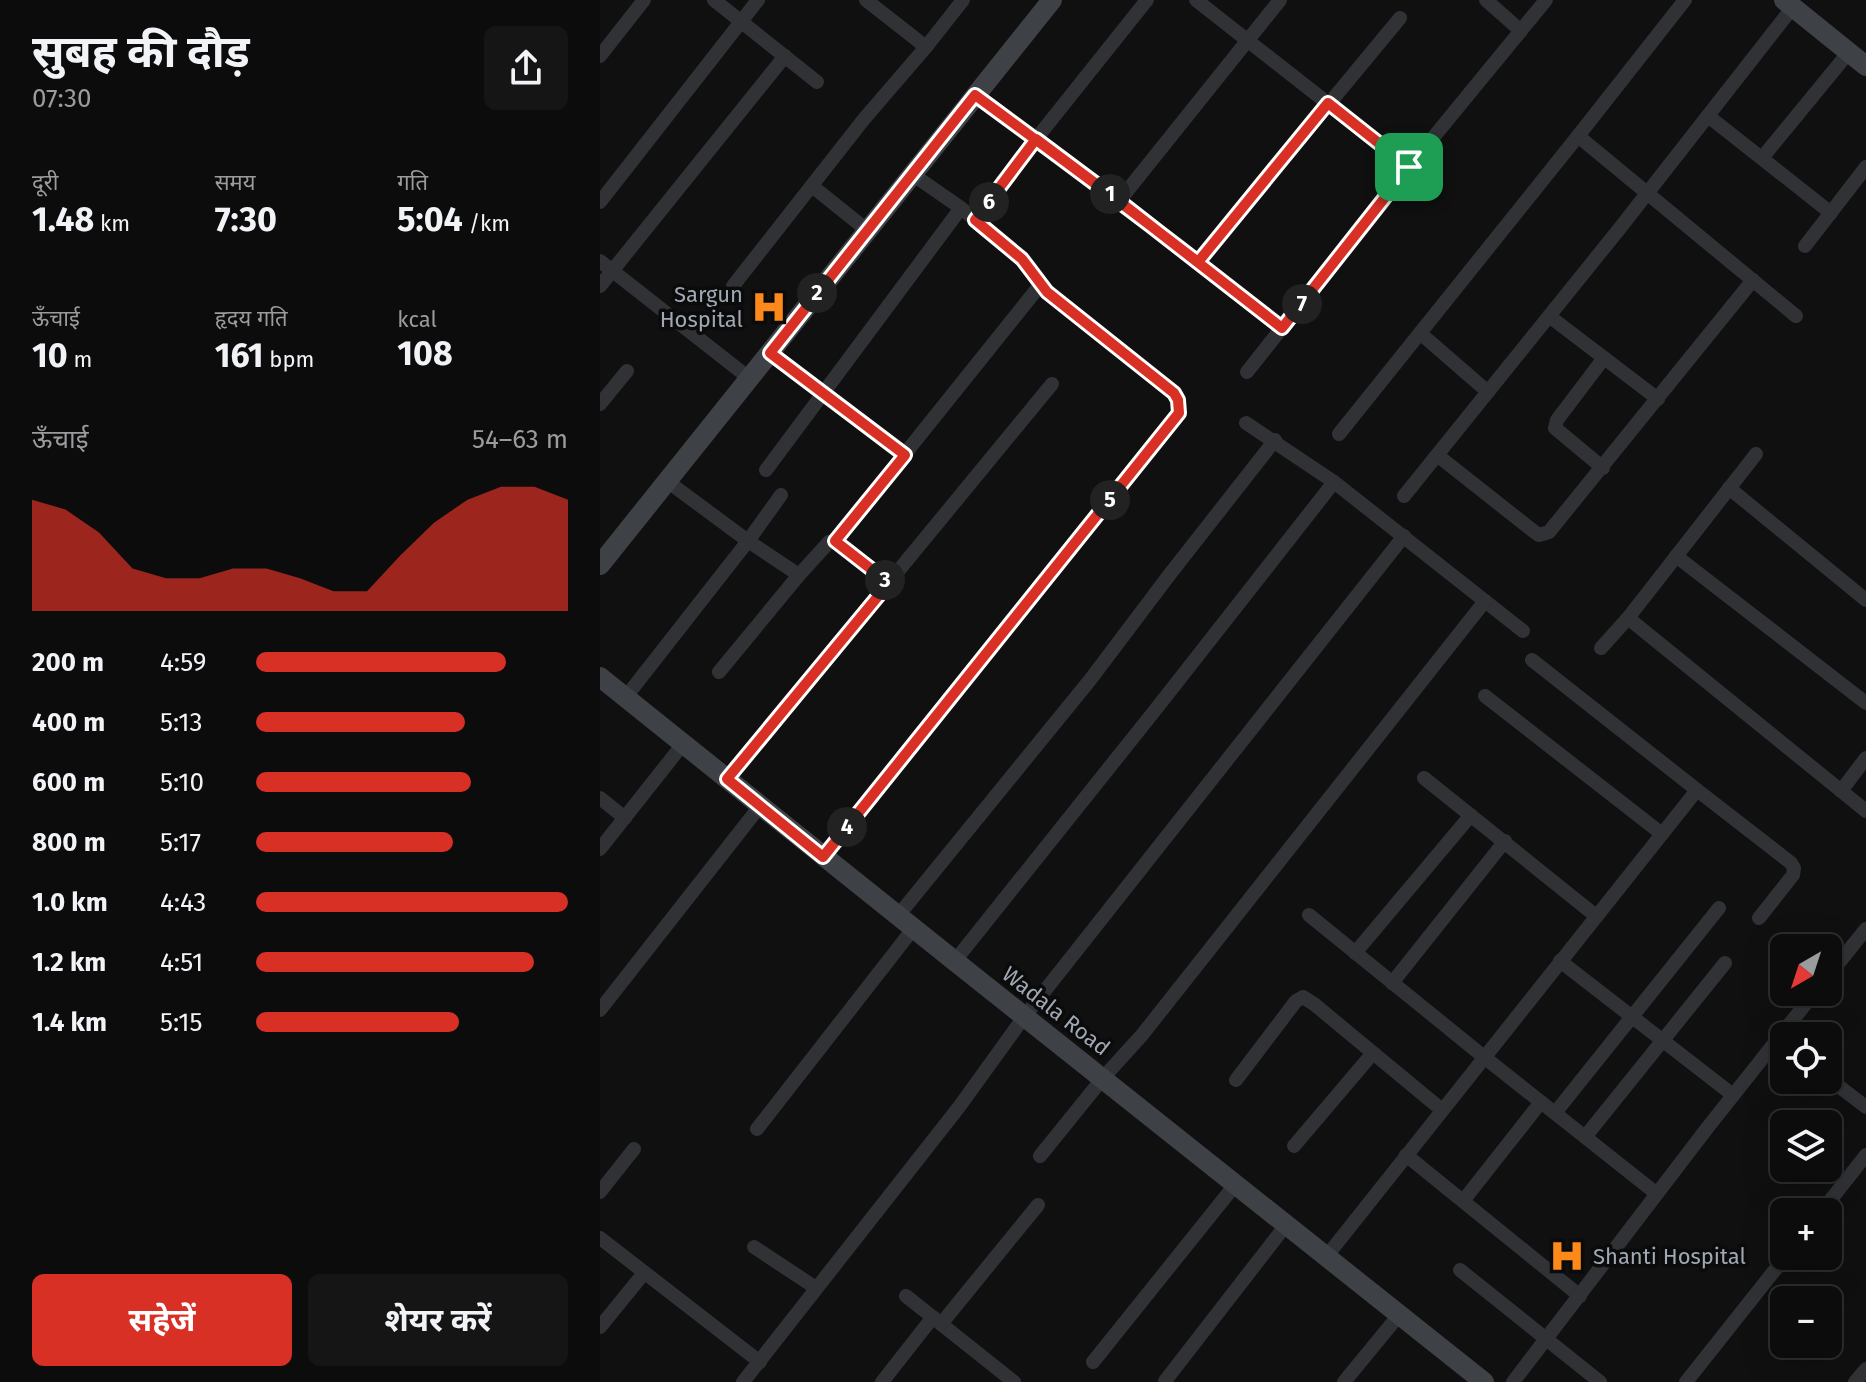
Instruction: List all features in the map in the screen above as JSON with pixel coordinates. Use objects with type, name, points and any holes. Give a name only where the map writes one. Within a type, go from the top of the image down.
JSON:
[{"type":"street","points":[[600,56],[644,0]]},
{"type":"street","points":[[714,0],[817,82]]},
{"type":"street","points":[[600,202],[758,0]]},
{"type":"street","points":[[866,0],[926,47]]},
{"type":"street","points":[[733,286],[864,119],[963,0]]},
{"type":"street","points":[[975,220],[1147,0]]},
{"type":"street","points":[[1196,0],[1409,167]]},
{"type":"street","points":[[1119,201],[1280,0]]},
{"type":"street","points":[[1486,0],[1521,31]]},
{"type":"street","points":[[1247,372],[1546,0]]},
{"type":"street","points":[[1339,434],[1685,0]]},
{"type":"street","points":[[600,565],[868,231],[1043,3]]},
{"type":"street","points":[[1404,496],[1708,116],[1789,4],[1860,58],[1762,158]]},
{"type":"street","points":[[1198,262],[1400,18]]},
{"type":"street","points":[[600,286],[606,266],[785,56]]},
{"type":"street","points":[[975,95],[1119,201],[1282,328]]},
{"type":"street","points":[[1708,116],[1831,213]]},
{"type":"street","points":[[1578,136],[1796,316]]},
{"type":"street","points":[[1805,246],[1866,167]]},
{"type":"street","points":[[823,857],[1179,413],[1174,393],[1047,292],[1022,259],[961,208],[912,174]]},
{"type":"street","points":[[812,186],[868,231]]},
{"type":"street","points":[[766,470],[961,208]]},
{"type":"street","points":[[606,266],[749,378]]},
{"type":"street","points":[[1437,455],[1539,535],[1549,532],[1753,280]]},
{"type":"street","points":[[719,672],[823,547],[835,541],[1041,284]]},
{"type":"street","points":[[1549,316],[1658,399]]},
{"type":"street","points":[[1420,333],[1488,392]]},
{"type":"street","points":[[770,353],[905,455]]},
{"type":"street","points":[[1603,468],[1555,428],[1557,420],[1604,358]]},
{"type":"street","points":[[600,404],[627,371]]},
{"type":"street","points":[[727,779],[1052,384]]},
{"type":"street","points":[[1246,423],[1334,482],[1523,631]]},
{"type":"street","points":[[757,1129],[905,923],[1275,440]]},
{"type":"street","points":[[1601,648],[1756,454]]},
{"type":"street","points":[[667,481],[799,575]]},
{"type":"street","points":[[954,962],[1334,482]]},
{"type":"street","points":[[1729,488],[1866,600]]},
{"type":"street","points":[[625,698],[781,495]]},
{"type":"street","points":[[743,1382],[959,1107],[1024,1017],[1404,536]]},
{"type":"street","points":[[835,541],[889,583]]},
{"type":"street","points":[[1676,556],[1866,703]]},
{"type":"street","points":[[1040,1156],[1142,1035],[1485,601]]},
{"type":"street","points":[[1628,618],[1866,811]]},
{"type":"street","points":[[1532,660],[1794,868],[1790,880],[1759,918]]},
{"type":"street","name":"Wadala Road","points":[[600,677],[1484,1382]]},
{"type":"street","points":[[1485,696],[1662,834]]},
{"type":"street","points":[[600,849],[683,744]]},
{"type":"street","points":[[1841,791],[1866,758]]},
{"type":"street","points":[[1424,778],[1596,916]]},
{"type":"street","points":[[1326,1257],[1697,790]]},
{"type":"street","points":[[600,798],[625,818]]},
{"type":"street","points":[[600,1010],[760,806]]},
{"type":"street","points":[[1355,953],[1471,815]]},
{"type":"street","points":[[1392,983],[1505,841]]},
{"type":"street","points":[[1555,1113],[1719,908]]},
{"type":"street","points":[[1309,915],[1657,1194]]},
{"type":"street","points":[[1842,959],[1866,929]]},
{"type":"street","points":[[1560,961],[1733,1095]]},
{"type":"street","points":[[1585,1137],[1725,963]]},
{"type":"street","points":[[1236,1080],[1296,1001],[1303,997],[1442,1110]]},
{"type":"street","points":[[1294,1146],[1373,1053]]},
{"type":"street","points":[[1513,1382],[1733,1095],[1770,1053]]},
{"type":"street","points":[[1842,1089],[1866,1107]]},
{"type":"street","points":[[1463,1201],[1541,1102]]},
{"type":"street","points":[[600,1192],[634,1149]]},
{"type":"street","points":[[1406,1155],[1580,1296]]},
{"type":"street","points":[[1832,1198],[1866,1155]]},
{"type":"street","points":[[1093,1362],[1235,1185]]},
{"type":"street","points":[[882,1382],[1038,1205]]},
{"type":"street","points":[[1165,1381],[1286,1225]]},
{"type":"street","points":[[600,1238],[760,1362]]},
{"type":"street","points":[[754,1247],[816,1288]]},
{"type":"street","points":[[1460,1270],[1600,1382]]},
{"type":"street","points":[[1686,1382],[1775,1270]]},
{"type":"street","points":[[600,1326],[644,1273]]},
{"type":"street","points":[[906,1296],[1014,1382]]},
{"type":"street","points":[[1344,1382],[1399,1315]]},
{"type":"street","points":[[1855,1382],[1866,1369]]},
{"type":"place","name":"Sargun Hospital","points":[[769,307]]},
{"type":"place","name":"Shanti Hospital","points":[[1567,1256]]},
{"type":"route","points":[[1409,167],[1282,328],[1036,139],[975,220],[1022,259],[1047,292],[1174,393],[1180,407],[1179,413],[823,857],[727,779],[889,583],[835,541],[905,455],[770,353],[975,95],[1036,139],[1119,201],[1198,262],[1328,103],[1409,167]]}]
